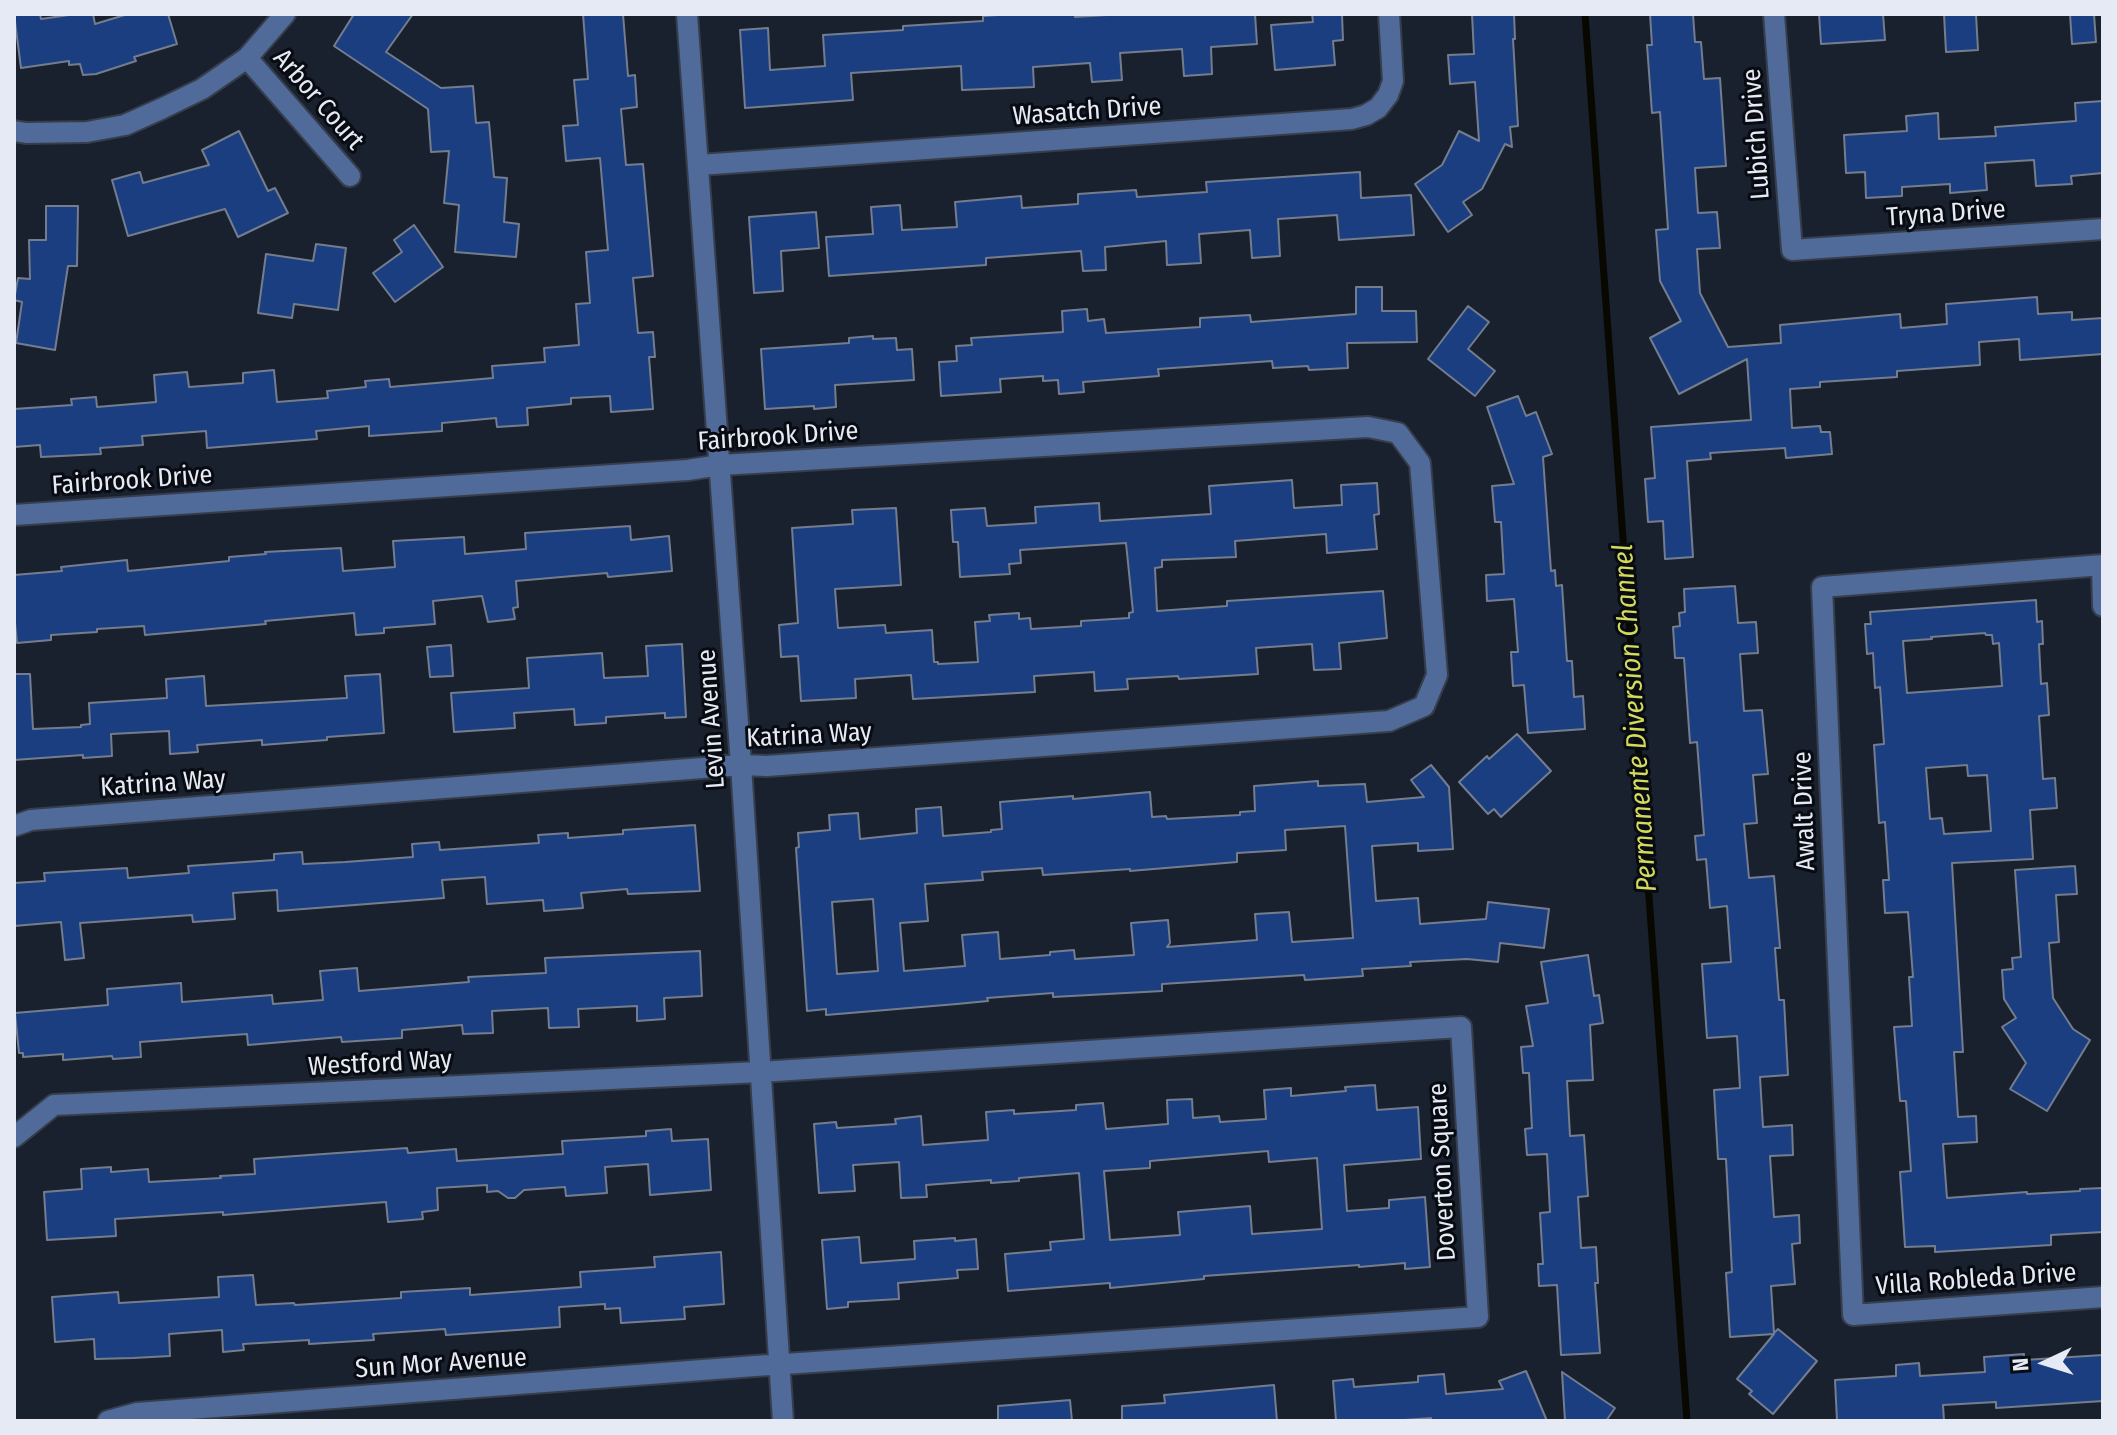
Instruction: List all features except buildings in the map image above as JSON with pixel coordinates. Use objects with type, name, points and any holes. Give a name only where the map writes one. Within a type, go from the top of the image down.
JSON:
[{"type":"street","points":[[14,131],[87,132],[125,125],[202,89],[247,58],[285,14]]},
{"type":"street","name":"Levin Avenue","points":[[687,14],[741,765],[783,1421]]},
{"type":"street","name":"Wasatch Drive","points":[[699,165],[1352,119],[1378,108],[1388,95],[1393,81],[1389,14]]},
{"type":"street","name":"Lubich Drive","points":[[1774,14],[1792,250]]},
{"type":"street","name":"Arbor Court","points":[[247,58],[350,176]]},
{"type":"street","name":"Tryna Drive","points":[[1792,250],[2103,229]]},
{"type":"street","name":"Fairbrook Drive","points":[[14,515],[688,470],[720,465],[1368,427],[1398,433],[1420,463],[1429,575]]},
{"type":"street","points":[[2102,565],[2103,606]]},
{"type":"street","name":"Awalt Drive","points":[[1853,1315],[1822,587],[2102,565]]},
{"type":"street","name":"Katrina Way","points":[[14,826],[31,820],[741,765],[767,766],[1389,721],[1424,706],[1437,675],[1429,575]]},
{"type":"street","name":"Doverton Square","points":[[760,1072],[1461,1027],[1462,1042],[1478,1317],[778,1365]]},
{"type":"street","name":"Westford Way","points":[[14,1137],[54,1105],[760,1072]]},
{"type":"street","name":"Villa Robleda Drive","points":[[1853,1315],[2103,1297]]},
{"type":"street","name":"Sun Mor Avenue","points":[[108,1421],[137,1413],[778,1365]]},
{"type":"waterway","name":"Permanente Diversion Channel","points":[[1585,14],[1687,1421]]}]
